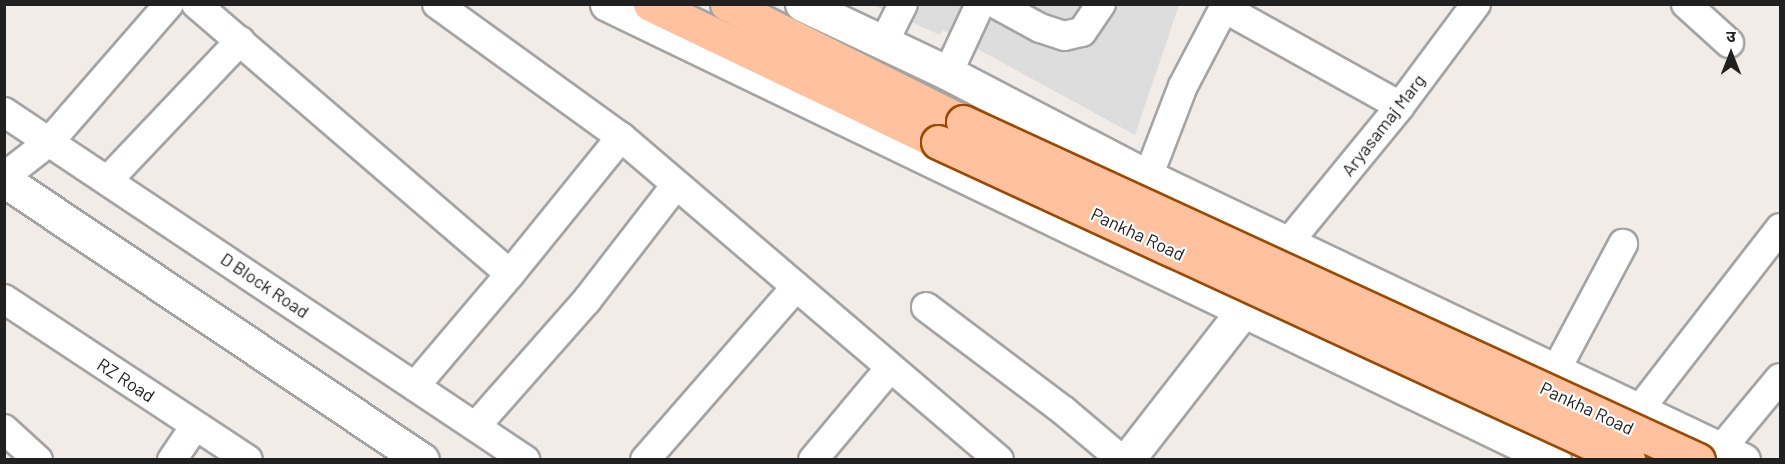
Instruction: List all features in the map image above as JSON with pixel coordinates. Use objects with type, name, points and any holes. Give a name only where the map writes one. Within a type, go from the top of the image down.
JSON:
[{"type":"main road","name":"Pankha Road","points":[[650,4],[938,142],[1628,459]]},
{"type":"main road","name":"Pankha Road","points":[[727,4],[963,122],[1721,456]]},
{"type":"street","points":[[169,4],[50,141],[4,178],[422,459]]},
{"type":"street","points":[[196,4],[510,274]]},
{"type":"street","points":[[437,4],[621,137],[999,459]]},
{"type":"street","points":[[607,4],[1245,309],[1537,456]]},
{"type":"street","points":[[802,4],[948,73],[1149,177],[1639,410],[1721,456],[1780,378]]},
{"type":"street","points":[[884,42],[903,4]]},
{"type":"street","points":[[948,73],[980,4]]},
{"type":"street","points":[[996,4],[1040,28],[1064,36],[1082,32],[1101,4]]},
{"type":"street","name":"Aryasamaj Marg","points":[[1291,245],[1400,106],[1476,4]]},
{"type":"street","points":[[1686,4],[1729,43]]},
{"type":"street","points":[[1149,177],[1183,87],[1224,8],[1400,106]]},
{"type":"street","points":[[108,180],[240,41]]},
{"type":"street","name":"D Block Road","points":[[4,112],[525,459]]},
{"type":"street","points":[[415,386],[510,274],[621,137]]},
{"type":"street","points":[[476,426],[587,300],[676,185]]},
{"type":"street","points":[[1639,410],[1780,228]]},
{"type":"street","points":[[1556,370],[1623,244]]},
{"type":"street","points":[[1127,459],[1245,309],[1291,245]]},
{"type":"street","points":[[645,459],[796,287]]},
{"type":"street","name":"RZ Road","points":[[4,299],[248,459]]},
{"type":"street","points":[[926,307],[1064,411],[1122,459]]},
{"type":"street","points":[[813,459],[890,368]]},
{"type":"street","points":[[172,459],[195,426]]},
{"type":"street","points":[[4,429],[38,459]]},
{"type":"shaded area","points":[[873,5],[1179,5],[1135,135],[943,30],[940,35]]}]
